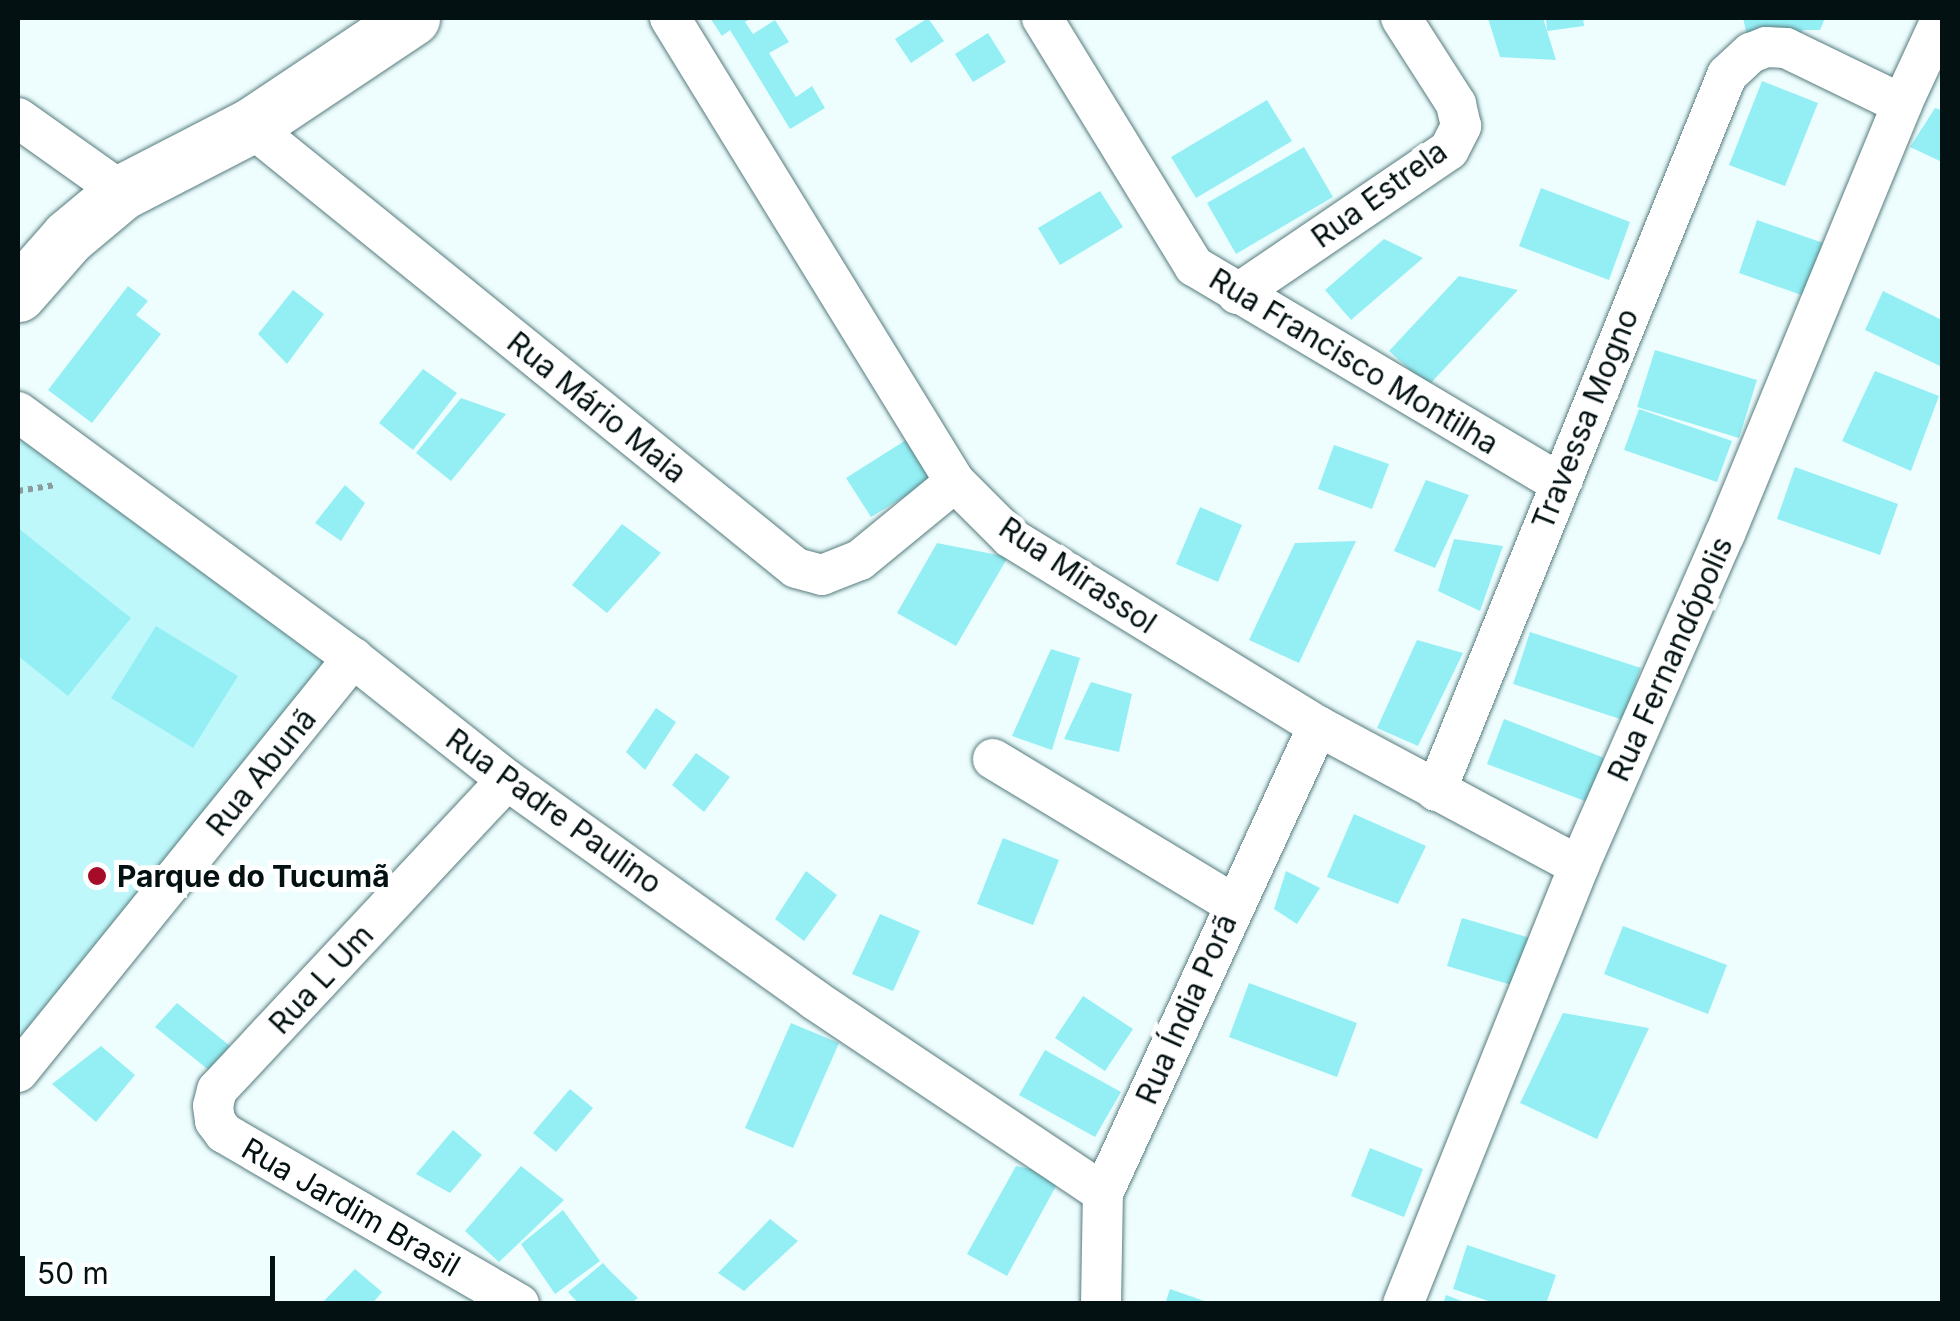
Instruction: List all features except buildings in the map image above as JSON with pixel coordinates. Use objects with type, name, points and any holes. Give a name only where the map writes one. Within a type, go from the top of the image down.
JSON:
[{"type":"street","points":[[18,294],[43,242],[122,192],[250,126],[412,18]]},
{"type":"street","name":"Rua Mirassol","points":[[670,18],[955,482],[1011,538],[1318,726],[1578,866]]},
{"type":"street","name":"Rua Francisco Montilha","points":[[1042,18],[1194,266],[1558,482]]},
{"type":"street","name":"Rua Estrela","points":[[1237,294],[1449,150],[1461,126],[1456,104],[1401,18]]},
{"type":"street","name":"Rua Fernandópolis","points":[[1403,1304],[1578,866],[1725,534],[1902,104],[1942,18]]},
{"type":"street","name":"Travessa Mogno","points":[[1436,791],[1558,482],[1727,75],[1748,54],[1766,47],[1786,48],[1902,104]]},
{"type":"street","points":[[18,118],[122,192]]},
{"type":"street","name":"Rua Mário Maia","points":[[250,126],[796,568],[822,576],[860,560],[955,482]]},
{"type":"street","name":"Rua Padre Paulino","points":[[18,412],[352,658],[507,780],[815,1000],[1103,1194]]},
{"type":"street","name":"Rua Abunã","points":[[18,1072],[352,658]]},
{"type":"street","name":"Rua Índia Porã","points":[[1102,1304],[1103,1194],[1318,726]]},
{"type":"street","points":[[993,759],[1233,904]]},
{"type":"street","name":"Rua L Um","points":[[218,1090],[507,780]]},
{"type":"street","name":"Rua Jardim Brasil","points":[[218,1090],[215,1121],[224,1132],[519,1304]]},
{"type":"shaded area","name":"Parque do Tucumã","points":[[18,419],[353,658],[18,1072]]},
{"type":"place","name":"Parque do Tucumã","points":[[97,876]]}]
